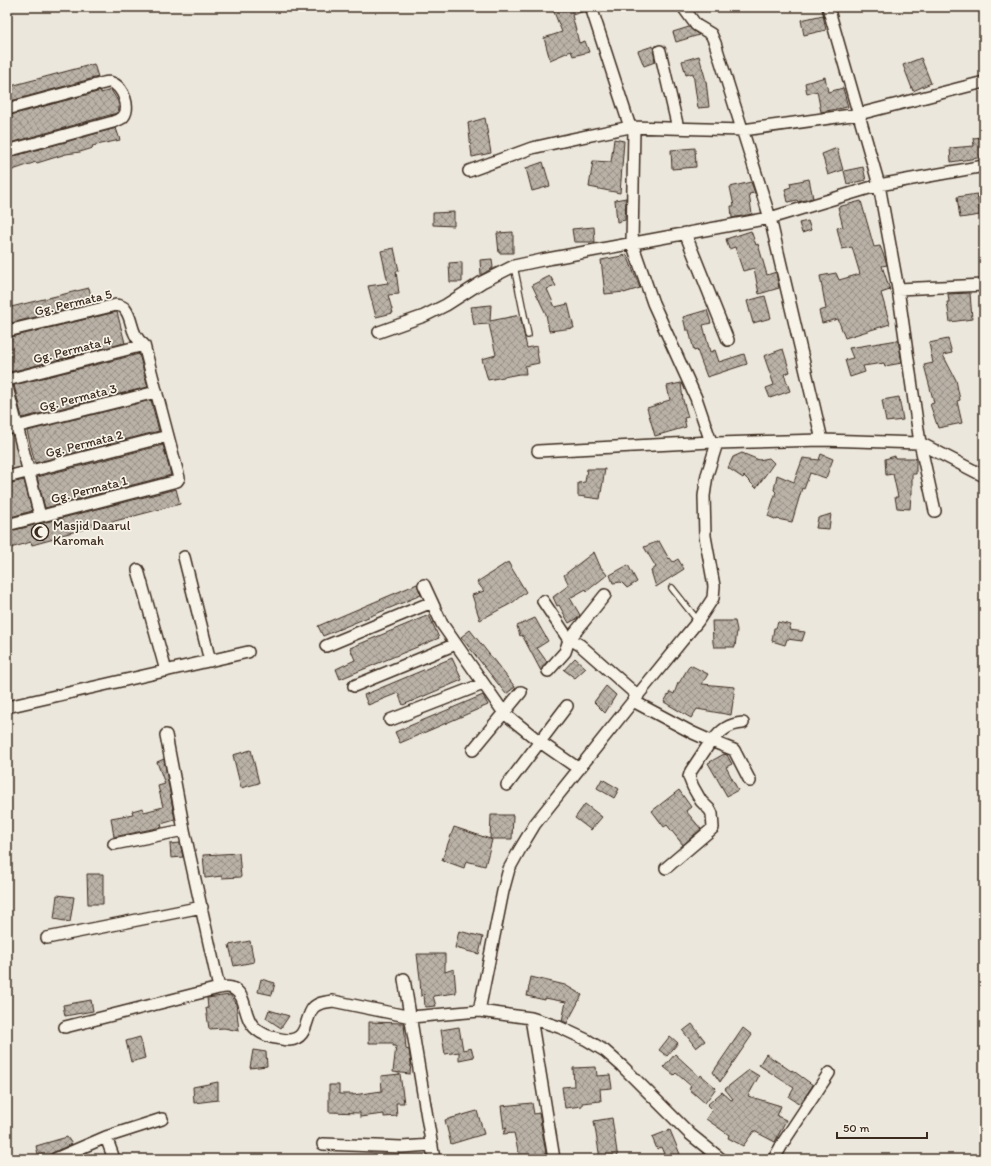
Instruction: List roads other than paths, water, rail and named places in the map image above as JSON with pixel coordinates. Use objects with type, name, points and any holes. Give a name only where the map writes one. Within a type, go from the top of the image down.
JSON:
[{"type":"street","points":[[479,1011],[496,923],[509,869],[535,824],[698,621],[713,598],[714,586],[705,536],[704,496],[714,443],[696,398],[653,303],[632,243],[632,128],[591,7]]},
{"type":"street","points":[[683,7],[696,24],[711,34],[716,43],[770,218],[822,440]]},
{"type":"street","points":[[828,7],[878,185],[898,289],[920,443],[935,511]]},
{"type":"street","points":[[660,51],[678,128]]},
{"type":"street","points":[[7,109],[111,82],[119,86],[125,100],[126,111],[122,118],[113,122],[7,151]]},
{"type":"street","points":[[469,170],[532,148],[632,128],[743,130],[859,114],[984,82]]},
{"type":"street","points":[[379,332],[424,316],[446,305],[482,282],[514,266],[770,218],[878,185],[984,166]]},
{"type":"street","points":[[685,233],[728,340]]},
{"type":"street","points":[[898,289],[984,285]]},
{"type":"street","name":"Gg. Permata 5","points":[[7,331],[116,305],[122,306],[125,309],[136,337],[144,345]]},
{"type":"street","points":[[144,345],[168,436]]},
{"type":"street","name":"Gg. Permata 4","points":[[7,380],[144,345]]},
{"type":"street","points":[[7,387],[12,428],[28,471],[40,516]]},
{"type":"street","name":"Gg. Permata 3","points":[[12,428],[156,392]]},
{"type":"street","name":"Gg. Permata 2","points":[[7,477],[168,436]]},
{"type":"street","name":"Gg. Permata 1","points":[[7,525],[178,480],[179,478],[168,436]]},
{"type":"street","points":[[538,451],[822,440],[920,443],[984,476]]},
{"type":"street","points":[[184,557],[210,661]]},
{"type":"street","points":[[138,570],[166,671]]},
{"type":"street","points":[[424,585],[442,624],[504,713],[540,742],[579,769]]},
{"type":"street","points":[[548,671],[565,652],[569,640],[605,595]]},
{"type":"street","points":[[543,601],[569,640],[580,646],[636,698],[693,733],[734,750],[750,781]]},
{"type":"street","points":[[326,646],[432,602]]},
{"type":"street","points":[[354,686],[456,644]]},
{"type":"street","points":[[7,707],[248,652]]},
{"type":"street","points":[[390,720],[483,684]]},
{"type":"street","points":[[473,750],[521,692]]},
{"type":"street","points":[[507,785],[567,706]]},
{"type":"street","points":[[666,868],[713,828],[712,814],[701,801],[693,787],[689,777],[691,771],[719,732],[728,726],[743,723]]},
{"type":"street","points":[[166,735],[184,830],[219,988]]},
{"type":"street","points":[[114,844],[184,830]]},
{"type":"street","points":[[47,938],[202,907]]},
{"type":"street","points":[[404,979],[412,1018],[434,1159]]},
{"type":"street","points":[[65,1027],[219,988],[230,987],[235,989],[240,996],[251,1025],[258,1031],[279,1039],[290,1040],[304,1032],[313,1008],[318,1004],[333,1001],[412,1018],[479,1011],[531,1018],[559,1027],[587,1040],[605,1051],[690,1134],[721,1159]]},
{"type":"street","points":[[531,1018],[554,1159]]},
{"type":"street","points":[[774,1159],[784,1141],[829,1073]]},
{"type":"street","points":[[55,1159],[106,1138],[162,1119]]},
{"type":"street","points":[[106,1138],[114,1159]]},
{"type":"street","points":[[323,1144],[402,1147],[432,1145]]},
{"type":"lane","points":[[514,266],[528,335]]},
{"type":"lane","points":[[672,588],[698,621]]},
{"type":"place","name":"Masjid Daarul Karomah","points":[[40,532]]}]
